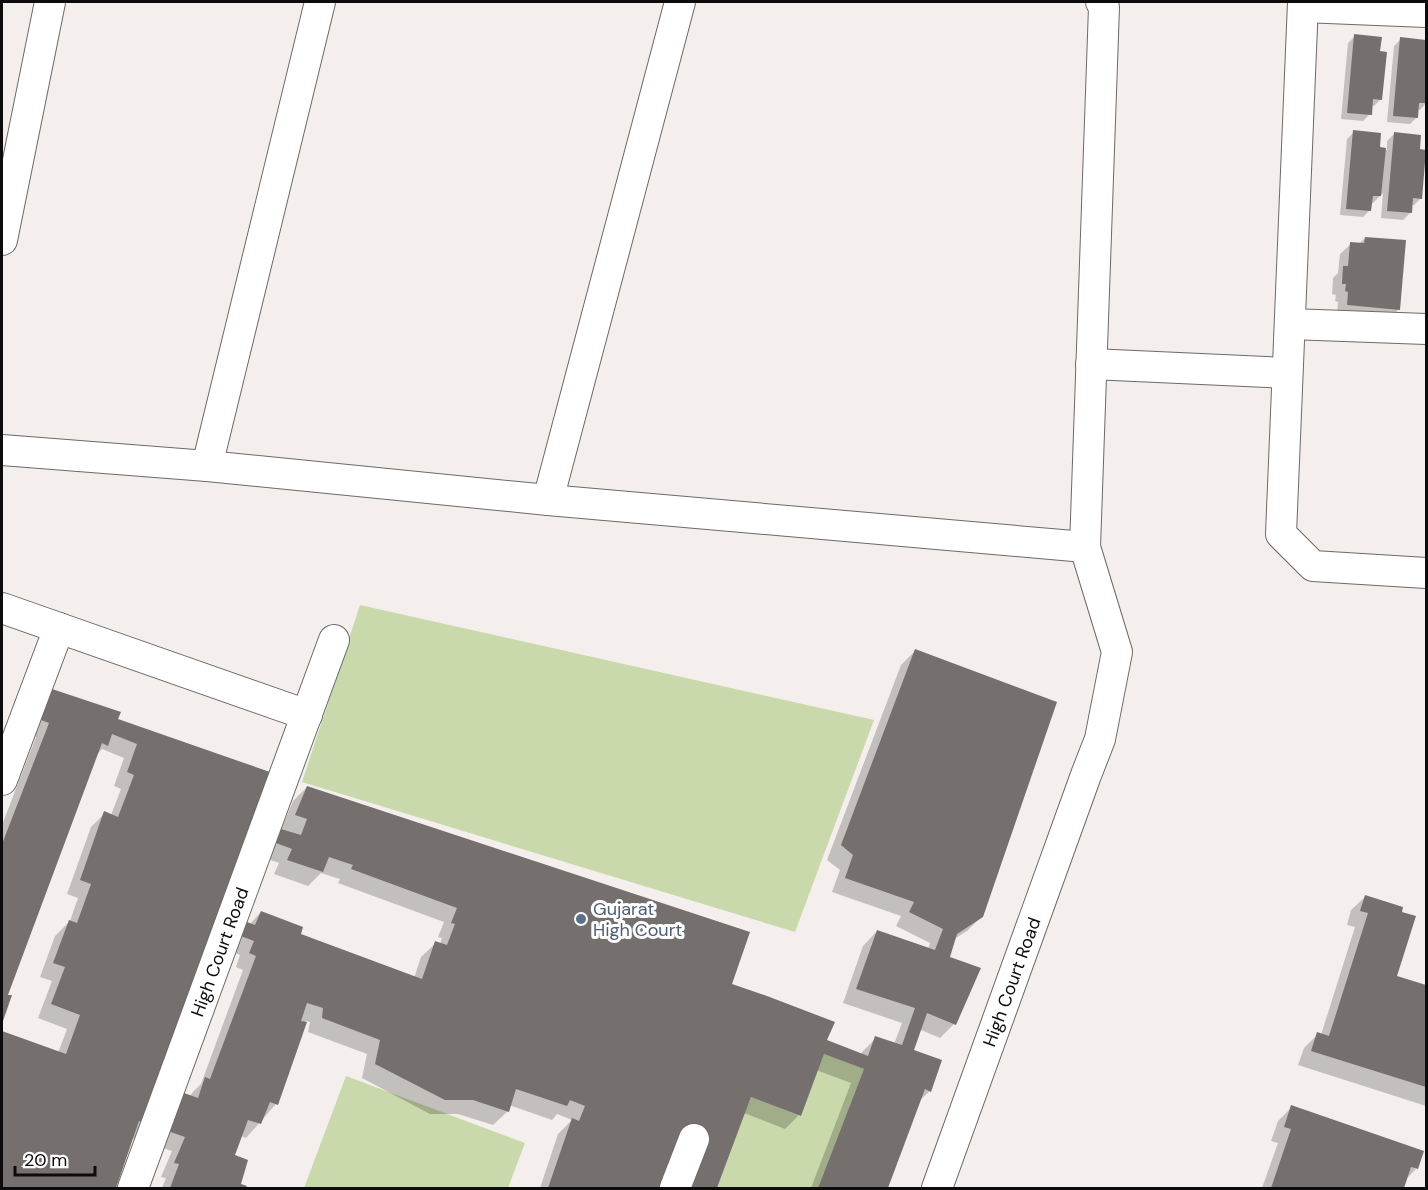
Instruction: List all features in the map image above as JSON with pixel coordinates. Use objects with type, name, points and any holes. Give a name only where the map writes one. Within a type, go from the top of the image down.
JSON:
[{"type":"street","points":[[2,240],[50,2]]},
{"type":"street","points":[[207,466],[320,2]]},
{"type":"street","points":[[548,500],[680,2]]},
{"type":"street","name":"High Court Road","points":[[937,1188],[1100,739],[1117,652],[1085,547],[1104,7],[1101,2]]},
{"type":"street","points":[[1426,12],[1303,4],[1281,534],[1313,566],[1426,573]]},
{"type":"street","points":[[1290,324],[1426,329]]},
{"type":"street","points":[[1091,364],[1287,373]]},
{"type":"street","points":[[2,450],[207,466],[548,500],[1085,547]]},
{"type":"street","points":[[2,608],[307,715]]},
{"type":"street","points":[[2,780],[59,628]]},
{"type":"street","name":"High Court Road","points":[[133,1188],[334,640]]},
{"type":"street","points":[[675,1188],[694,1139]]},
{"type":"green space","points":[[360,605],[874,720],[795,932],[302,782]]},
{"type":"green space","points":[[824,1054],[864,1069],[818,1188],[717,1188],[751,1097],[800,1116]]},
{"type":"green space","points":[[346,1076],[525,1143],[508,1188],[304,1188]]},
{"type":"building","points":[[1354,34],[1382,37],[1380,51],[1387,52],[1382,100],[1373,99],[1372,115],[1347,113]]},
{"type":"building","points":[[1400,37],[1426,40],[1426,103],[1419,103],[1418,118],[1393,116]]},
{"type":"building","points":[[1353,130],[1381,133],[1380,147],[1386,148],[1381,196],[1373,196],[1371,211],[1346,209]]},
{"type":"building","points":[[1394,132],[1421,135],[1420,149],[1426,150],[1422,199],[1413,198],[1412,213],[1387,211]]},
{"type":"building","points":[[1365,237],[1406,240],[1400,310],[1347,305],[1348,292],[1345,291],[1346,284],[1342,284],[1343,266],[1348,266],[1350,242],[1364,243]]},
{"type":"building","name":"Gujarat High Court","points":[[915,649],[1057,702],[983,917],[957,934],[950,957],[981,968],[956,1025],[927,1013],[914,1050],[942,1060],[931,1092],[925,1089],[888,1188],[818,1188],[864,1069],[824,1054],[801,1116],[751,1097],[717,1188],[548,1188],[572,1118],[579,1121],[585,1106],[570,1100],[567,1106],[516,1089],[509,1112],[473,1100],[445,1100],[375,1064],[380,1040],[322,1018],[323,1008],[307,1003],[301,1021],[307,1022],[278,1105],[270,1102],[261,1124],[248,1120],[235,1155],[248,1160],[241,1184],[247,1186],[246,1188],[170,1188],[179,1164],[174,1163],[185,1137],[139,1121],[116,1188],[2,1188],[2,1031],[66,1054],[80,1015],[51,1004],[65,967],[53,963],[69,920],[77,923],[91,884],[80,880],[104,811],[118,817],[134,775],[127,772],[137,744],[112,734],[108,746],[102,743],[8,995],[12,995],[2,1024],[2,844],[49,723],[41,720],[52,689],[121,712],[118,719],[270,772],[254,821],[301,835],[307,819],[295,815],[307,786],[750,932],[732,984],[835,1022],[827,1040],[868,1056],[875,1036],[902,1045],[915,1008],[856,989],[877,930],[935,950],[943,929],[909,912],[914,902],[845,878],[853,855],[841,845]],"holes":[[[249,833],[292,849],[287,860],[323,872],[329,857],[353,865],[351,869],[457,908],[451,923],[455,924],[447,945],[435,941],[422,979],[301,934],[303,927],[261,911],[255,925],[220,912]],[[214,926],[254,941],[249,953],[256,956],[210,1079],[205,1077],[198,1098],[156,1083]]]},
{"type":"building","points":[[1365,895],[1403,907],[1402,912],[1416,916],[1397,976],[1426,985],[1426,1087],[1311,1051],[1317,1032],[1329,1036],[1368,913],[1360,911]]},
{"type":"building","points":[[1291,1105],[1424,1151],[1418,1169],[1411,1167],[1404,1188],[1271,1188],[1291,1129],[1284,1127]]},
{"type":"place","name":"Gujarat High Court","points":[[581,919]]}]
